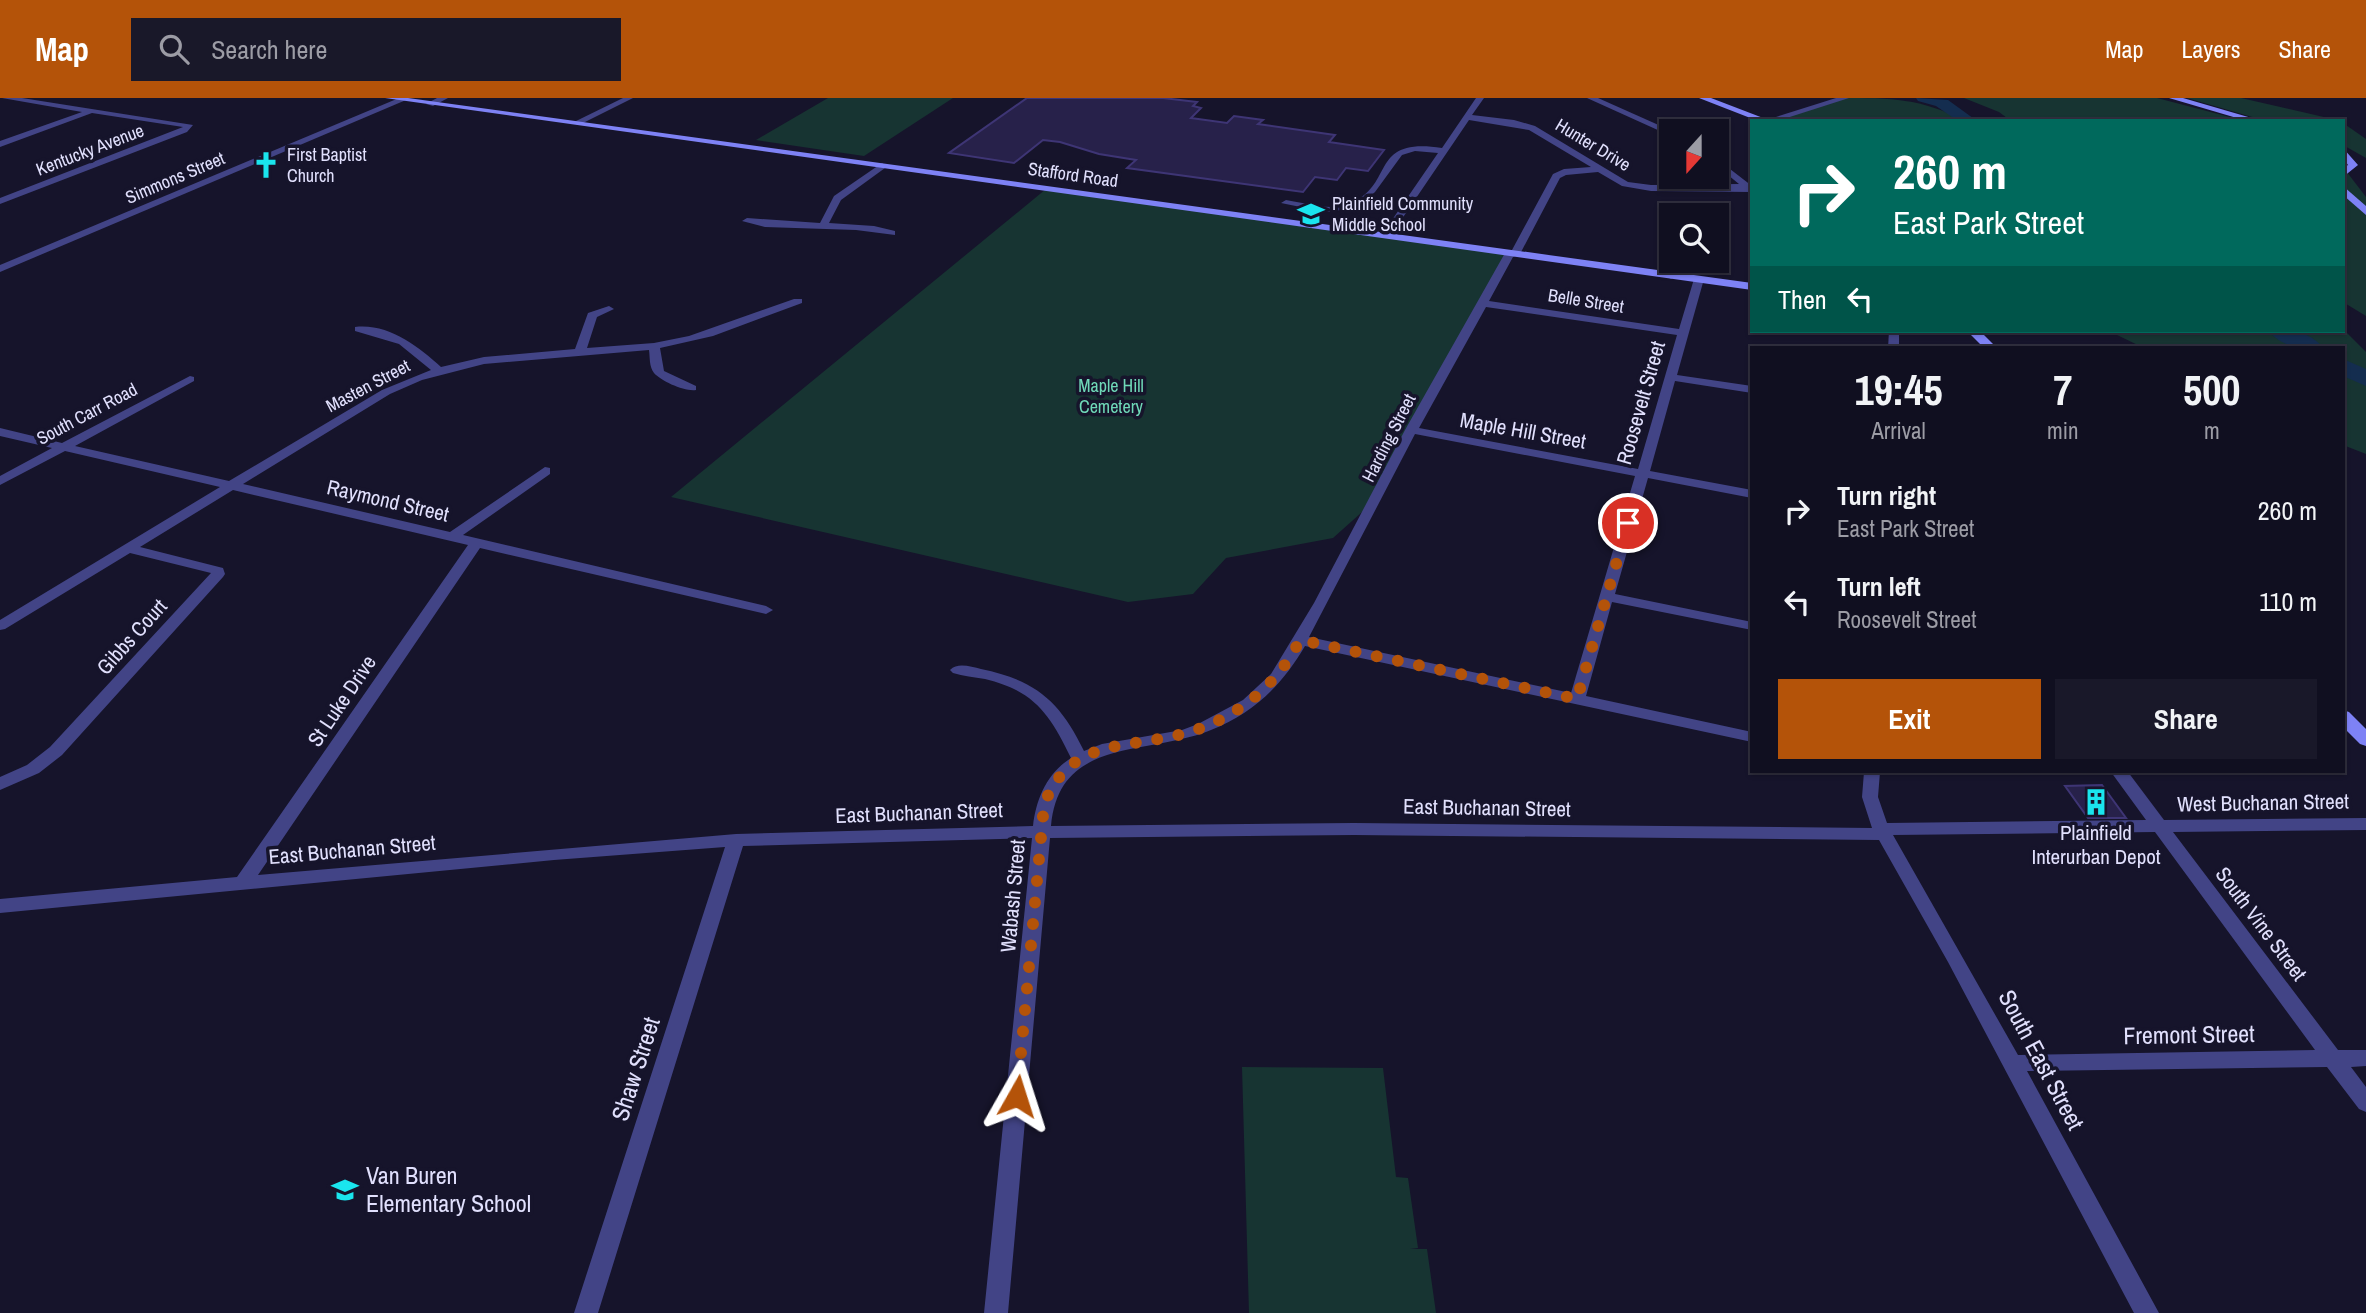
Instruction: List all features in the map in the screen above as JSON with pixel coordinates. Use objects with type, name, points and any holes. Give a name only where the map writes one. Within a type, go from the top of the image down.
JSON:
[{"type":"street","points":[[6,98],[92,111]]},
{"type":"street","name":"Stafford Road","points":[[389,98],[1750,286]]},
{"type":"street","points":[[430,104],[444,98]]},
{"type":"street","points":[[576,124],[629,98]]},
{"type":"street","points":[[1385,236],[1480,98]]},
{"type":"street","points":[[1591,98],[1659,129]]},
{"type":"street","points":[[1703,98],[1761,119]]},
{"type":"street","points":[[1774,119],[1845,98]]},
{"type":"street","points":[[2173,98],[2251,119]]},
{"type":"street","name":"Simmons Street","points":[[0,269],[402,100]]},
{"type":"street","points":[[0,144],[92,111]]},
{"type":"street","name":"Kentucky Avenue","points":[[0,201],[184,130],[188,125],[92,111]]},
{"type":"street","name":"Hunter Drive","points":[[1467,117],[1532,128],[1576,152],[1618,181],[1642,187],[1750,189]]},
{"type":"street","points":[[1286,203],[1335,208],[1352,206],[1362,201],[1398,153],[1421,148],[1444,151]]},
{"type":"street","points":[[2345,154],[2353,165],[2345,172]]},
{"type":"street","points":[[823,226],[837,198],[882,166]]},
{"type":"street","name":"Harding Street","points":[[1300,640],[1380,496],[1411,430],[1556,176],[1564,172],[1600,169]]},
{"type":"street","points":[[1729,172],[1750,189]]},
{"type":"street","points":[[2345,191],[2366,212]]},
{"type":"street","points":[[747,221],[774,227],[864,226],[892,233]]},
{"type":"street","name":"Roosevelt Street","points":[[1577,699],[1699,279]]},
{"type":"street","name":"Masten Street","points":[[0,626],[398,386],[438,370],[479,360],[654,346],[714,334],[798,301]]},
{"type":"street","name":"Belle Street","points":[[1483,303],[1684,333]]},
{"type":"street","points":[[580,352],[592,315],[609,309]]},
{"type":"street","points":[[359,329],[393,336],[410,344],[438,370]]},
{"type":"street","points":[[1975,333],[1989,346]]},
{"type":"street","points":[[654,346],[660,373],[692,388]]},
{"type":"street","points":[[1670,377],[1750,390]]},
{"type":"street","name":"South Carr Road","points":[[0,481],[190,379]]},
{"type":"street","name":"Maple Hill Street","points":[[1411,430],[1750,494]]},
{"type":"street","name":"Raymond Street","points":[[0,432],[766,610]]},
{"type":"street","points":[[452,537],[545,471]]},
{"type":"street","name":"St Luke Drive","points":[[243,883],[475,543]]},
{"type":"street","name":"Gibbs Court","points":[[0,783],[33,769],[56,751],[218,574],[218,571],[128,548]]},
{"type":"street","points":[[1606,597],[1750,626]]},
{"type":"street","points":[[1300,640],[1750,737]]},
{"type":"street","name":"Wabash Street","points":[[996,1313],[1044,805],[1049,790],[1059,775],[1079,758],[1105,748],[1185,734],[1234,713],[1275,680],[1300,640]]},
{"type":"street","points":[[958,670],[997,677],[1032,693],[1057,716],[1079,758]]},
{"type":"street","name":"South East Street","points":[[1872,773],[1870,797],[1882,832],[1955,957],[2147,1313]]},
{"type":"street","name":"South Vine Street","points":[[2120,773],[2366,1103]]},
{"type":"street","name":"West Buchanan Street","points":[[2160,827],[2366,824]]},
{"type":"street","name":"East Buchanan Street","points":[[0,906],[736,840],[1042,832],[1354,829],[1882,832],[2160,827]]},
{"type":"street","name":"Shaw Street","points":[[586,1313],[736,840]]},
{"type":"street","name":"Fremont Street","points":[[2012,1063],[2366,1058]]},
{"type":"green space","points":[[828,98],[953,98],[864,156],[756,140]]},
{"type":"green space","points":[[1840,98],[1876,98],[1919,104],[1962,119],[1774,119]]},
{"type":"green space","points":[[1964,98],[2157,98],[2237,119],[2008,119],[1999,112]]},
{"type":"green space","points":[[2187,98],[2241,98],[2332,119],[2259,119]]},
{"type":"green space","points":[[2345,124],[2366,139],[2366,158],[2345,146]]},
{"type":"green space","points":[[2345,170],[2366,197],[2366,316],[2345,303]]},
{"type":"green space","name":"Maple Hill Cemetery","points":[[1046,189],[1510,253],[1380,496],[1333,538],[1226,558],[1193,594],[1128,602],[671,497]]},
{"type":"green space","points":[[2345,331],[2366,352],[2366,454],[2345,446],[2345,346],[2140,346],[2115,334],[2099,333]]},
{"type":"green space","points":[[1242,1067],[1383,1068],[1396,1177],[1408,1178],[1418,1248],[1410,1249],[1427,1249],[1436,1313],[1249,1313]]},
{"type":"building","name":"Plainfield Community Middle School","points":[[1027,98],[1163,98],[1197,102],[1193,106],[1201,108],[1191,118],[1227,123],[1234,116],[1263,120],[1258,124],[1335,135],[1329,142],[1384,150],[1368,171],[1346,168],[1337,180],[1315,177],[1303,192],[1127,168],[1136,160],[1043,140],[1014,163],[949,153]]},
{"type":"building","name":"Plainfield Interurban Depot","points":[[2102,785],[2126,818],[2088,818],[2065,786]]},
{"type":"waterway","points":[[1924,98],[1942,103],[1966,119]]},
{"type":"waterway","points":[[2284,333],[2308,346]]},
{"type":"waterway","points":[[2345,367],[2366,379]]},
{"type":"place","name":"First Baptist Church","points":[[266,165]]},
{"type":"place","name":"Plainfield Community Middle School","points":[[1311,214]]},
{"type":"place","name":"Plainfield Interurban Depot","points":[[2096,802]]},
{"type":"place","name":"Van Buren Elementary School","points":[[345,1190]]},
{"type":"route","points":[[1017,1096],[1044,805],[1049,790],[1059,775],[1087,753],[1185,734],[1234,713],[1275,680],[1300,640],[1577,699],[1628,523]]}]
